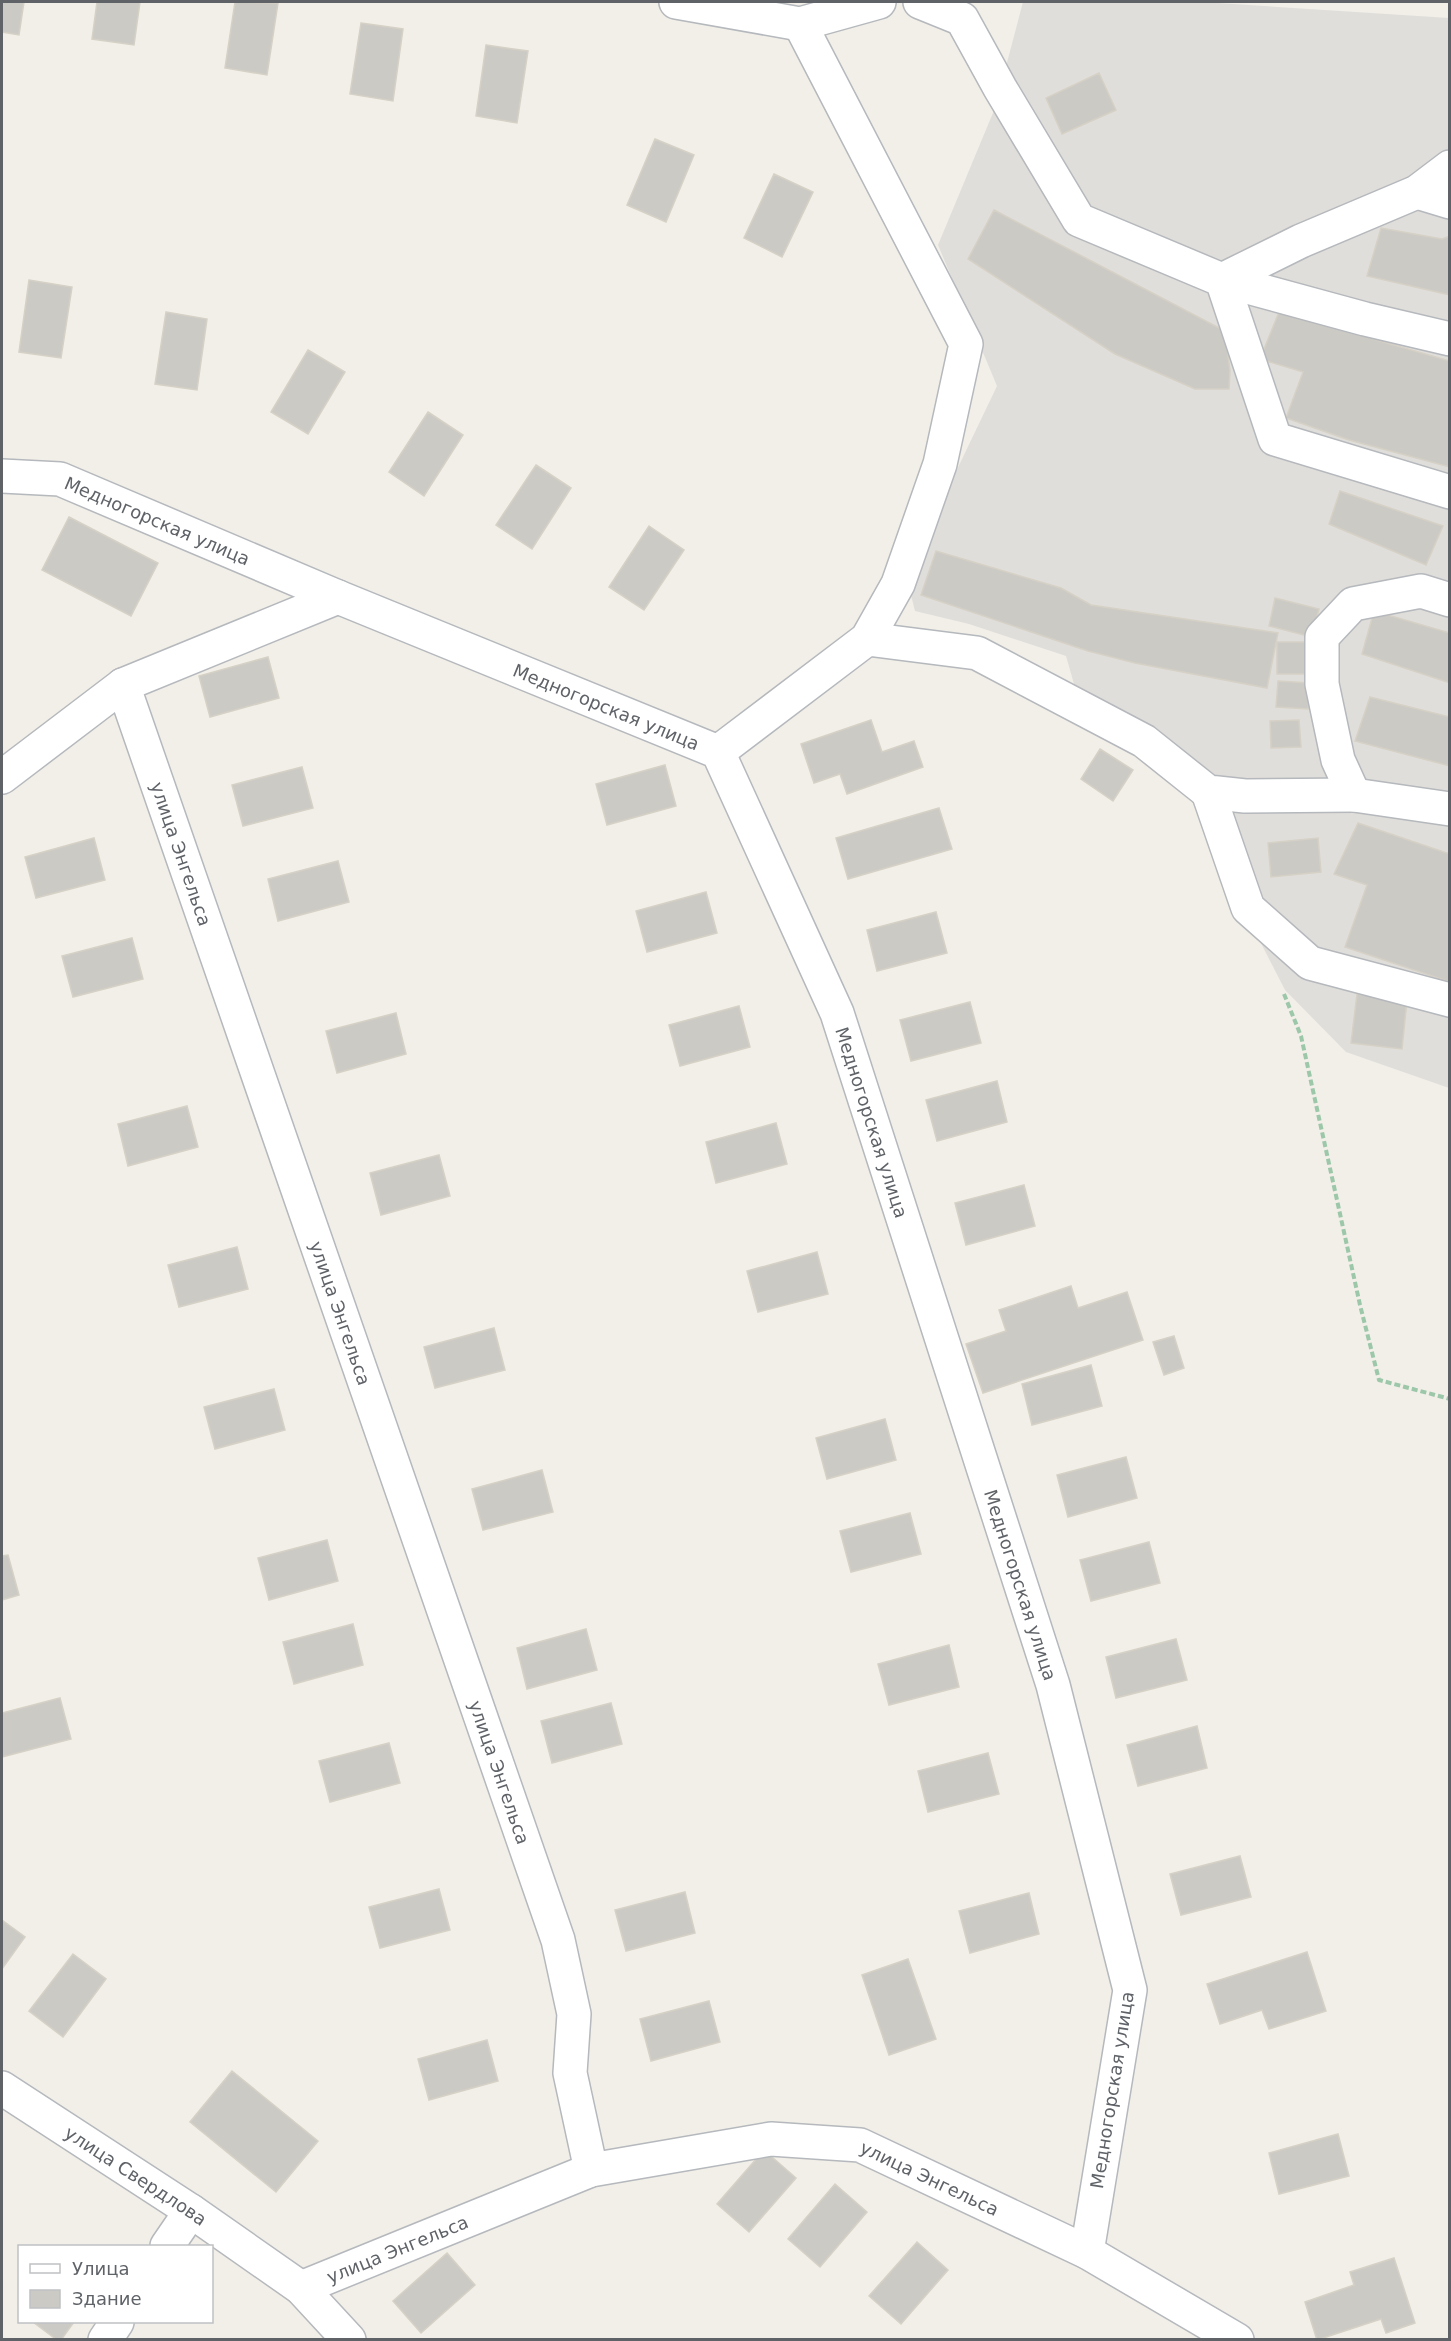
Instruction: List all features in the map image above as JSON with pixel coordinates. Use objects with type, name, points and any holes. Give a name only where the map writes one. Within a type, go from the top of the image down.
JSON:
[{"type":"street","points":[[676,2],[810,13],[879,2]]},
{"type":"street","points":[[920,2],[962,19],[1000,88],[1079,219],[1222,280],[1449,339]]},
{"type":"street","points":[[718,752],[867,639],[898,584],[940,464],[966,344],[810,13]]},
{"type":"street","points":[[1222,280],[1301,241],[1417,192],[1449,167]]},
{"type":"street","points":[[1417,192],[1449,202]]},
{"type":"street","points":[[1222,280],[1275,439],[1449,492]]},
{"type":"street","name":"Медногорская улица","points":[[2,476],[60,479],[338,597],[718,752],[837,1013],[1053,1685],[1130,1990],[1087,2252]]},
{"type":"street","points":[[1354,795],[1338,760],[1322,684],[1322,637],[1353,604],[1421,591],[1449,600]]},
{"type":"street","points":[[2,777],[123,686],[338,597]]},
{"type":"street","points":[[867,639],[977,653],[1144,741],[1208,792],[1245,796],[1354,795],[1449,808]]},
{"type":"street","name":"улица Энгельса","points":[[123,686],[558,1940],[574,2014],[570,2073],[591,2170]]},
{"type":"street","points":[[1208,792],[1248,908],[1310,963],[1449,1000]]},
{"type":"street","name":"улица Свердлова","points":[[2,2088],[191,2211],[301,2288],[349,2340]]},
{"type":"street","name":"улица Энгельса","points":[[301,2288],[591,2170],[771,2139],[860,2145],[1087,2252],[1237,2340]]},
{"type":"street","points":[[168,2245],[191,2211]]},
{"type":"street","points":[[105,2340],[116,2323]]},
{"type":"path","points":[[1283,993],[1301,1036],[1360,1305],[1379,1380],[1449,1399]]},
{"type":"shaded area","points":[[1023,2],[1202,2],[1449,18],[1449,1088],[1346,1052],[1285,990],[1223,869],[1186,756],[1082,712],[1066,656],[969,624],[915,611],[906,576],[997,386],[938,245],[995,108]]},
{"type":"building","points":[[2,2],[24,2],[19,35],[2,32]]},
{"type":"building","points":[[97,2],[140,2],[134,45],[92,39]]},
{"type":"building","points":[[235,2],[278,3],[267,75],[225,68]]},
{"type":"building","points":[[361,23],[403,29],[393,101],[350,94]]},
{"type":"building","points":[[486,45],[528,51],[517,123],[476,116]]},
{"type":"building","points":[[1099,73],[1116,110],[1062,134],[1046,98]]},
{"type":"building","points":[[655,139],[694,155],[666,222],[627,205]]},
{"type":"building","points":[[774,174],[813,192],[782,257],[744,238]]},
{"type":"building","points":[[994,210],[1225,331],[1230,371],[1229,389],[1195,389],[1115,354],[968,259]]},
{"type":"building","points":[[1381,228],[1442,239],[1450,236],[1450,295],[1367,276]]},
{"type":"building","points":[[29,280],[72,287],[61,358],[19,352]]},
{"type":"building","points":[[166,312],[207,319],[197,390],[155,384]]},
{"type":"building","points":[[1279,312],[1450,361],[1450,467],[1349,440],[1286,418],[1303,372],[1260,359]]},
{"type":"building","points":[[308,350],[345,372],[308,434],[271,412]]},
{"type":"building","points":[[428,412],[463,435],[424,496],[389,472]]},
{"type":"building","points":[[536,465],[571,488],[532,549],[496,525]]},
{"type":"building","points":[[1340,491],[1443,526],[1426,565],[1329,524]]},
{"type":"building","points":[[69,517],[158,563],[131,616],[42,570]]},
{"type":"building","points":[[649,526],[684,550],[644,610],[609,587]]},
{"type":"building","points":[[936,551],[1061,588],[1091,605],[1278,633],[1267,688],[1135,663],[1088,651],[921,595]]},
{"type":"building","points":[[1275,598],[1319,609],[1312,637],[1269,626]]},
{"type":"building","points":[[1374,611],[1450,633],[1450,683],[1362,654]]},
{"type":"building","points":[[1277,642],[1307,642],[1307,674],[1277,674]]},
{"type":"building","points":[[268,657],[279,698],[210,717],[199,676]]},
{"type":"building","points":[[1278,681],[1310,683],[1308,709],[1276,707]]},
{"type":"building","points":[[1370,697],[1450,717],[1450,766],[1355,741]]},
{"type":"building","points":[[871,720],[882,752],[914,741],[923,767],[847,794],[840,774],[814,783],[801,744]]},
{"type":"building","points":[[1299,720],[1301,747],[1271,748],[1270,721]]},
{"type":"building","points":[[1100,749],[1133,770],[1113,801],[1081,779]]},
{"type":"building","points":[[665,765],[676,806],[607,825],[596,784]]},
{"type":"building","points":[[302,767],[313,808],[243,826],[232,785]]},
{"type":"building","points":[[939,808],[952,849],[848,879],[836,838]]},
{"type":"building","points":[[1358,823],[1450,854],[1450,982],[1345,947],[1367,885],[1334,874]]},
{"type":"building","points":[[94,838],[105,880],[36,898],[25,857]]},
{"type":"building","points":[[1318,838],[1321,872],[1271,877],[1268,843]]},
{"type":"building","points":[[338,861],[349,902],[278,921],[268,879]]},
{"type":"building","points":[[706,892],[717,933],[647,952],[636,911]]},
{"type":"building","points":[[936,912],[947,953],[877,971],[867,930]]},
{"type":"building","points":[[132,938],[143,979],[73,997],[62,956]]},
{"type":"building","points":[[1357,994],[1407,1000],[1402,1049],[1351,1043]]},
{"type":"building","points":[[970,1002],[981,1043],[911,1061],[900,1020]]},
{"type":"building","points":[[739,1006],[750,1047],[680,1066],[669,1025]]},
{"type":"building","points":[[396,1013],[406,1054],[337,1073],[326,1031]]},
{"type":"building","points":[[997,1081],[1007,1122],[937,1141],[926,1100]]},
{"type":"building","points":[[187,1106],[198,1147],[128,1166],[118,1124]]},
{"type":"building","points":[[776,1123],[787,1164],[716,1183],[706,1142]]},
{"type":"building","points":[[439,1155],[450,1196],[381,1215],[370,1173]]},
{"type":"building","points":[[1024,1185],[1035,1226],[966,1245],[955,1203]]},
{"type":"building","points":[[237,1247],[248,1289],[179,1307],[168,1265]]},
{"type":"building","points":[[817,1252],[828,1294],[758,1312],[747,1271]]},
{"type":"building","points":[[1071,1286],[1078,1308],[1127,1292],[1143,1340],[983,1393],[966,1344],[1006,1331],[999,1310]]},
{"type":"building","points":[[494,1328],[505,1370],[435,1388],[424,1347]]},
{"type":"building","points":[[1174,1336],[1184,1368],[1164,1375],[1153,1342]]},
{"type":"building","points":[[1091,1365],[1102,1406],[1032,1425],[1022,1384]]},
{"type":"building","points":[[274,1389],[285,1430],[215,1449],[204,1407]]},
{"type":"building","points":[[885,1419],[896,1460],[827,1479],[816,1438]]},
{"type":"building","points":[[1126,1457],[1137,1498],[1068,1517],[1057,1475]]},
{"type":"building","points":[[542,1470],[553,1512],[483,1530],[472,1489]]},
{"type":"building","points":[[910,1513],[921,1554],[851,1572],[840,1531]]},
{"type":"building","points":[[327,1540],[338,1581],[269,1600],[258,1558]]},
{"type":"building","points":[[1149,1542],[1160,1583],[1091,1601],[1080,1560]]},
{"type":"building","points":[[8,1555],[19,1595],[2,1600],[2,1556]]},
{"type":"building","points":[[353,1624],[363,1665],[294,1684],[283,1642]]},
{"type":"building","points":[[586,1629],[597,1670],[527,1689],[517,1648]]},
{"type":"building","points":[[1176,1639],[1187,1680],[1116,1698],[1106,1657]]},
{"type":"building","points":[[949,1645],[959,1687],[889,1705],[878,1664]]},
{"type":"building","points":[[60,1698],[71,1739],[2,1757],[2,1713]]},
{"type":"building","points":[[611,1703],[622,1744],[552,1763],[541,1721]]},
{"type":"building","points":[[1197,1726],[1207,1768],[1138,1786],[1127,1745]]},
{"type":"building","points":[[389,1743],[400,1783],[330,1802],[319,1761]]},
{"type":"building","points":[[988,1753],[999,1794],[928,1812],[918,1771]]},
{"type":"building","points":[[1240,1856],[1251,1897],[1181,1915],[1170,1874]]},
{"type":"building","points":[[439,1889],[450,1930],[380,1948],[369,1907]]},
{"type":"building","points":[[685,1892],[695,1933],[626,1951],[615,1910]]},
{"type":"building","points":[[1029,1893],[1039,1934],[970,1953],[959,1911]]},
{"type":"building","points":[[2,1920],[25,1937],[2,1969]]},
{"type":"building","points":[[1307,1952],[1326,2011],[1269,2029],[1262,2010],[1220,2024],[1207,1984]]},
{"type":"building","points":[[73,1954],[106,1979],[63,2037],[29,2011]]},
{"type":"building","points":[[908,1959],[936,2039],[889,2055],[862,1975]]},
{"type":"building","points":[[709,2001],[720,2042],[651,2061],[640,2019]]},
{"type":"building","points":[[487,2040],[498,2081],[429,2100],[418,2059]]},
{"type":"building","points":[[232,2071],[318,2141],[276,2192],[190,2122]]},
{"type":"building","points":[[1338,2134],[1349,2176],[1279,2194],[1269,2153]]},
{"type":"building","points":[[764,2150],[796,2178],[749,2232],[717,2204]]},
{"type":"building","points":[[835,2184],[867,2212],[820,2267],[788,2239]]},
{"type":"building","points":[[917,2242],[948,2270],[901,2324],[869,2296]]},
{"type":"building","points":[[447,2253],[475,2285],[421,2333],[393,2301]]},
{"type":"building","points":[[1394,2258],[1415,2323],[1386,2333],[1381,2319],[1317,2340],[1305,2302],[1354,2285],[1350,2272]]},
{"type":"building","points":[[34,2323],[73,2323],[61,2340],[57,2340]]}]
